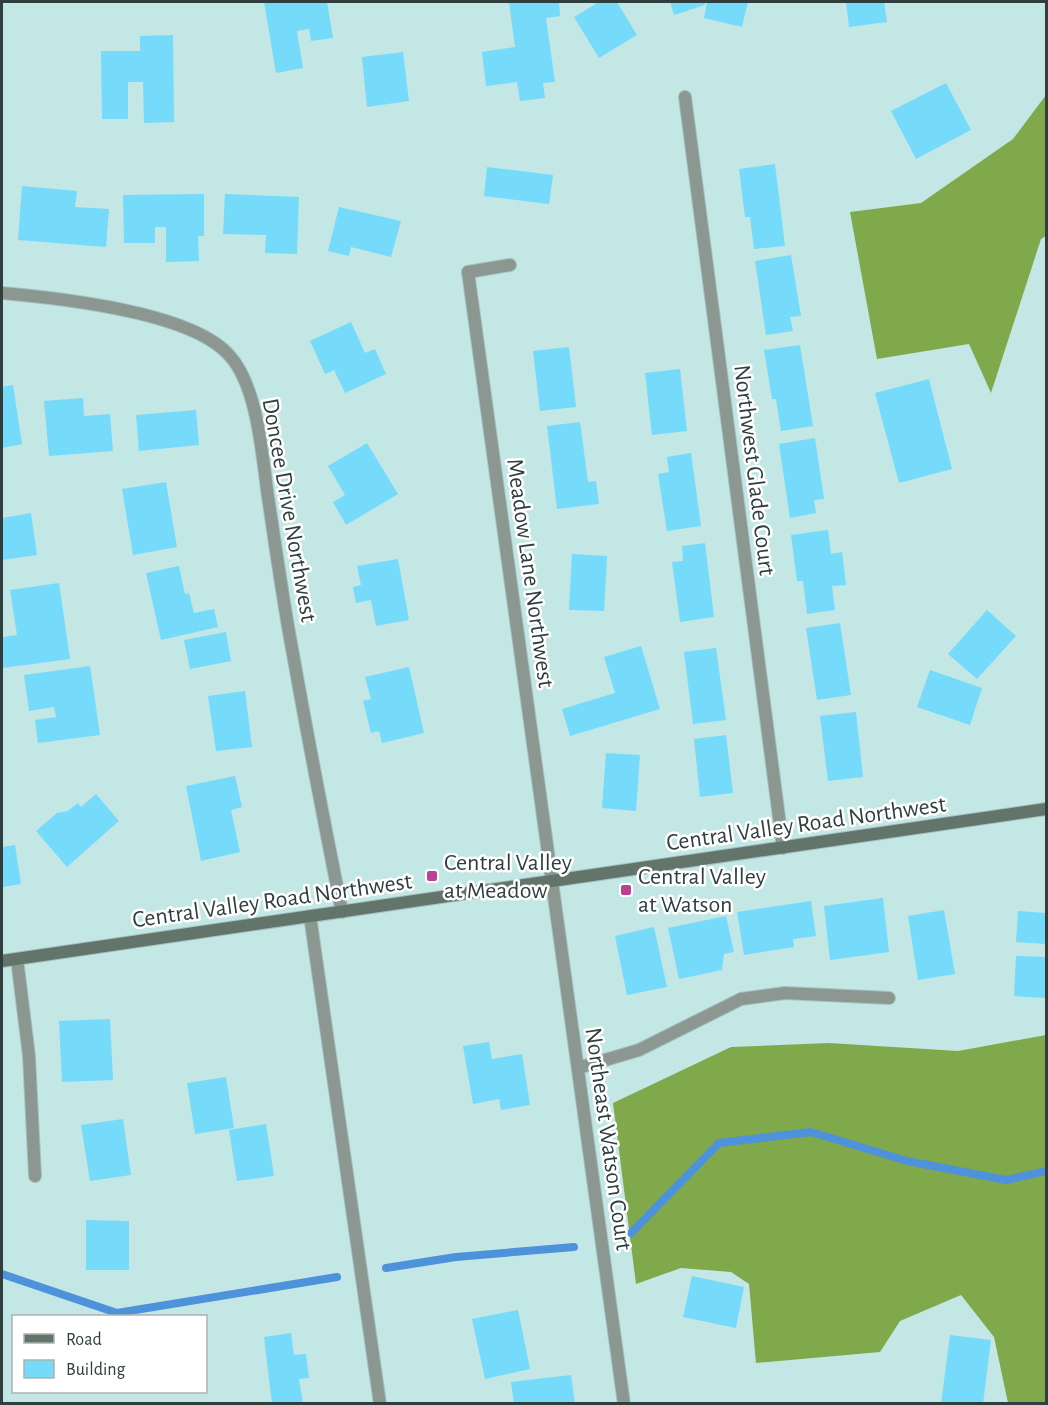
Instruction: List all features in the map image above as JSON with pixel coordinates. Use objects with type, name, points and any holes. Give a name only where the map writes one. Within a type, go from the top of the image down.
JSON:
[{"type":"main road","name":"Central Valley Road Northwest","points":[[2,961],[1047,809]]},
{"type":"street","name":"Northwest Glade Court","points":[[685,97],[783,848]]},
{"type":"street","name":"Meadow Lane Northwest","points":[[510,265],[468,272],[553,880]]},
{"type":"street","name":"Doncee Drive Northwest","points":[[2,293],[107,306],[181,326],[211,338],[231,356],[243,378],[258,433],[292,653],[342,912]]},
{"type":"street","name":"Northeast Watson Court","points":[[553,880],[624,1404]]},
{"type":"street","points":[[310,916],[380,1404]]},
{"type":"street","points":[[17,959],[29,1056],[35,1176]]},
{"type":"street","points":[[578,1068],[639,1050],[741,999],[785,993],[889,998]]},
{"type":"green space","points":[[1046,95],[1046,236],[1041,239],[991,393],[969,344],[877,359],[850,212],[921,203],[1013,139]]},
{"type":"green space","points":[[1046,1035],[1046,1403],[1008,1403],[994,1337],[961,1295],[900,1321],[880,1352],[756,1363],[749,1284],[731,1272],[681,1268],[636,1284],[613,1103],[731,1047],[829,1043],[958,1051]]},
{"type":"building","points":[[264,2],[327,2],[333,38],[311,41],[309,29],[297,31],[303,68],[276,73]]},
{"type":"building","points":[[509,2],[559,2],[560,16],[546,18],[555,82],[543,83],[545,98],[520,101],[517,82],[486,86],[482,52],[515,47]]},
{"type":"building","points":[[599,2],[617,2],[637,35],[599,58],[574,17]]},
{"type":"building","points":[[670,2],[704,2],[705,5],[674,15]]},
{"type":"building","points":[[707,2],[748,2],[742,27],[704,18]]},
{"type":"building","points":[[846,2],[884,2],[887,22],[849,27]]},
{"type":"building","points":[[173,35],[174,122],[144,123],[143,82],[128,82],[128,119],[102,119],[101,51],[140,51],[140,36]]},
{"type":"building","points":[[403,52],[409,101],[367,107],[362,57]]},
{"type":"building","points":[[946,83],[971,130],[916,159],[891,111]]},
{"type":"building","points":[[775,164],[785,246],[754,249],[750,217],[745,217],[739,169]]},
{"type":"building","points":[[487,167],[553,175],[549,204],[484,196]]},
{"type":"building","points":[[22,186],[77,191],[75,207],[109,209],[106,247],[18,240]]},
{"type":"building","points":[[204,194],[204,236],[198,236],[199,261],[166,262],[166,227],[155,227],[155,243],[124,243],[123,195]]},
{"type":"building","points":[[225,194],[299,197],[297,254],[265,253],[266,235],[223,234]]},
{"type":"building","points":[[339,207],[401,221],[391,257],[351,247],[349,256],[328,251]]},
{"type":"building","points":[[791,255],[801,316],[790,317],[793,331],[766,335],[755,261]]},
{"type":"building","points":[[351,322],[365,353],[375,349],[386,374],[345,393],[334,370],[325,374],[310,341]]},
{"type":"building","points":[[800,345],[813,426],[781,431],[776,399],[772,399],[764,350]]},
{"type":"building","points":[[569,347],[576,407],[540,411],[533,351]]},
{"type":"building","points":[[680,369],[687,431],[652,435],[645,373]]},
{"type":"building","points":[[929,379],[952,469],[899,483],[875,393]]},
{"type":"building","points":[[13,385],[22,444],[2,448],[2,387]]},
{"type":"building","points":[[83,398],[84,416],[110,414],[113,451],[49,456],[44,401]]},
{"type":"building","points":[[196,410],[199,445],[139,451],[136,415]]},
{"type":"building","points":[[580,422],[588,482],[596,481],[599,504],[557,509],[547,426]]},
{"type":"building","points":[[815,438],[824,499],[814,500],[816,513],[790,518],[779,444]]},
{"type":"building","points":[[367,443],[398,494],[346,525],[333,502],[345,495],[328,466]]},
{"type":"building","points":[[691,453],[701,526],[667,531],[658,474],[669,472],[667,457]]},
{"type":"building","points":[[166,482],[177,547],[133,555],[122,489]]},
{"type":"building","points":[[31,513],[37,555],[2,560],[2,518]]},
{"type":"building","points":[[828,530],[831,554],[842,552],[846,585],[832,586],[835,610],[807,614],[803,581],[797,581],[791,535]]},
{"type":"building","points":[[705,543],[714,617],[680,622],[672,562],[683,561],[682,546]]},
{"type":"building","points":[[572,554],[607,556],[604,611],[569,610]]},
{"type":"building","points":[[398,559],[409,620],[376,626],[371,600],[356,603],[353,587],[361,585],[357,566]]},
{"type":"building","points":[[179,566],[185,594],[189,593],[194,613],[214,609],[218,627],[161,640],[146,573]]},
{"type":"building","points":[[59,583],[70,659],[3,668],[2,637],[17,635],[10,590]]},
{"type":"building","points":[[987,610],[1016,636],[977,679],[948,654]]},
{"type":"building","points":[[840,623],[851,695],[817,700],[806,628]]},
{"type":"building","points":[[226,632],[231,661],[190,669],[184,640]]},
{"type":"building","points":[[641,646],[660,709],[570,736],[562,709],[615,693],[604,657]]},
{"type":"building","points":[[716,648],[726,720],[693,724],[684,652]]},
{"type":"building","points":[[90,666],[100,735],[38,743],[35,720],[56,717],[54,707],[29,711],[24,675]]},
{"type":"building","points":[[409,667],[424,733],[382,743],[379,731],[371,733],[363,701],[371,699],[365,677]]},
{"type":"building","points":[[930,670],[982,688],[970,725],[917,707]]},
{"type":"building","points":[[245,691],[252,747],[216,751],[208,696]]},
{"type":"building","points":[[856,712],[863,777],[828,781],[820,716]]},
{"type":"building","points":[[726,735],[733,793],[700,797],[694,739]]},
{"type":"building","points":[[606,753],[640,755],[636,811],[602,808]]},
{"type":"building","points":[[235,776],[242,807],[231,810],[240,852],[201,861],[186,786]]},
{"type":"building","points":[[96,794],[119,821],[67,867],[36,831],[57,813],[68,811],[78,803],[81,807]]},
{"type":"building","points":[[15,845],[21,884],[2,887],[2,847]]},
{"type":"building","points":[[883,898],[889,952],[830,960],[824,906]]},
{"type":"building","points":[[811,901],[816,936],[793,939],[794,947],[744,955],[737,912]]},
{"type":"building","points":[[944,910],[955,974],[918,980],[908,916]]},
{"type":"building","points":[[1018,911],[1046,913],[1046,944],[1016,942]]},
{"type":"building","points":[[726,916],[734,952],[724,954],[722,970],[679,979],[668,928]]},
{"type":"building","points":[[654,927],[667,987],[627,995],[615,936]]},
{"type":"building","points":[[1016,956],[1046,957],[1046,998],[1014,996]]},
{"type":"building","points":[[110,1019],[113,1080],[62,1082],[59,1021]]},
{"type":"building","points":[[489,1042],[492,1059],[522,1054],[530,1105],[501,1110],[499,1099],[473,1104],[463,1046]]},
{"type":"building","points":[[226,1077],[234,1128],[195,1134],[187,1083]]},
{"type":"building","points":[[123,1119],[131,1175],[90,1181],[81,1125]]},
{"type":"building","points":[[266,1124],[274,1176],[237,1181],[229,1130]]},
{"type":"building","points":[[86,1220],[129,1221],[129,1270],[86,1270]]},
{"type":"building","points":[[692,1276],[744,1287],[736,1328],[683,1317]]},
{"type":"building","points":[[518,1310],[530,1369],[485,1379],[472,1319]]},
{"type":"building","points":[[291,1333],[294,1355],[306,1354],[309,1378],[299,1379],[303,1404],[272,1404],[264,1337]]},
{"type":"building","points":[[950,1335],[991,1340],[983,1404],[941,1404]]},
{"type":"building","points":[[571,1375],[575,1404],[514,1404],[511,1382]]},
{"type":"waterway","points":[[631,1233],[719,1143],[811,1132],[907,1161],[1006,1180],[1046,1171]]},
{"type":"waterway","points":[[386,1268],[456,1257],[574,1247]]},
{"type":"waterway","points":[[2,1274],[117,1313],[337,1277]]},
{"type":"place","name":"Central Valley at Meadow","points":[[432,876]]},
{"type":"place","name":"Central Valley at Watson","points":[[626,890]]}]
